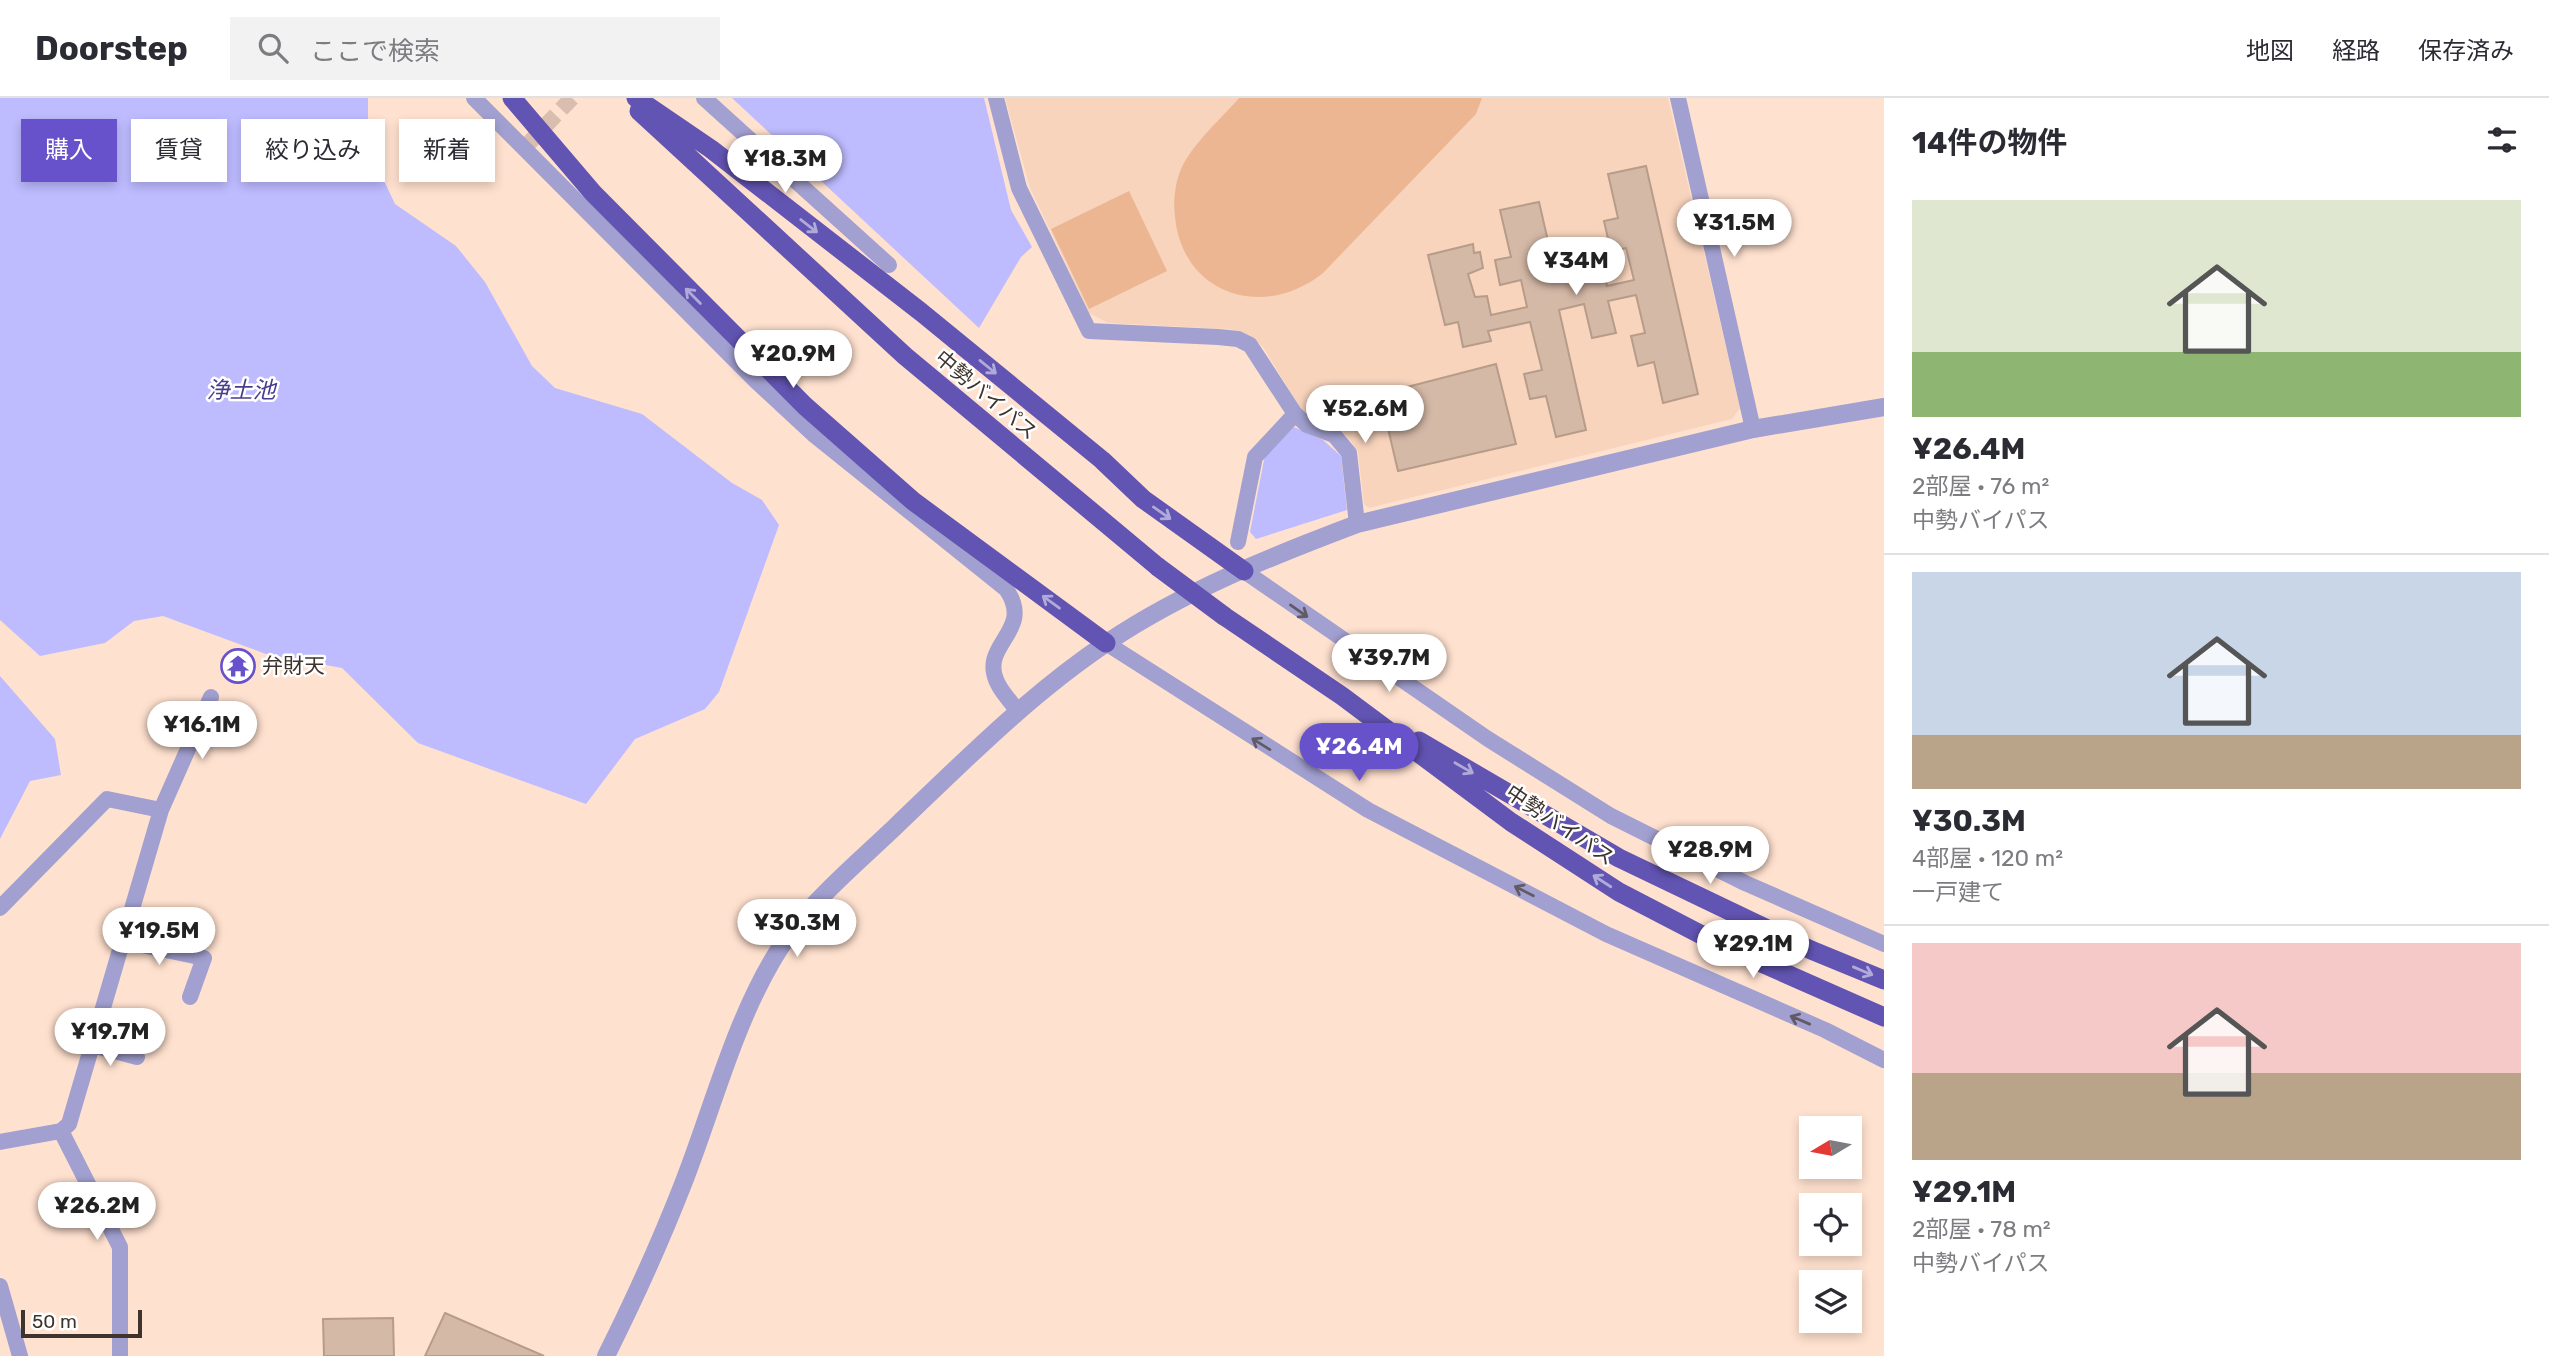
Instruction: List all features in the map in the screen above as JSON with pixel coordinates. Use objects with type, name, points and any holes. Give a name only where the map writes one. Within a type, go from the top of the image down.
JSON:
[{"type":"highway","points":[[512,98],[593,193],[805,406],[913,501],[1106,643]]},
{"type":"highway","name":"中勢バイパス","points":[[625,98],[905,356],[1158,567],[1224,616],[1342,696],[1511,822],[1619,892],[1757,962],[1884,1017]]},
{"type":"highway","points":[[636,98],[711,149],[921,312],[1102,460],[1143,499],[1244,570]]},
{"type":"highway","name":"中勢バイパス","points":[[1342,696],[1619,858],[1811,950],[1884,980]]},
{"type":"street","points":[[474,98],[526,146],[758,383],[813,434],[1006,589],[1016,605],[1015,617],[1012,629],[997,648],[994,673],[998,684],[1018,711]]},
{"type":"street","points":[[704,98],[889,265]]},
{"type":"street","points":[[996,98],[1019,188],[1089,331],[1238,339],[1254,350],[1294,414],[1344,444],[1349,453],[1357,524]]},
{"type":"street","points":[[1678,98],[1753,429]]},
{"type":"street","points":[[606,1356],[649,1267],[741,1024],[773,958],[805,916],[831,888],[1018,711],[1106,643],[1166,606],[1244,570],[1357,524],[1753,429],[1884,407]]},
{"type":"street","points":[[1238,542],[1255,457],[1294,414]]},
{"type":"street","points":[[1244,570],[1488,740],[1589,804],[1745,883],[1884,944]]},
{"type":"street","points":[[1106,643],[1368,810],[1606,934],[1825,1030],[1884,1060]]},
{"type":"street","points":[[0,1142],[61,1130],[69,1124],[161,810],[211,697]]},
{"type":"street","points":[[0,908],[107,799],[161,810]]},
{"type":"street","points":[[123,941],[210,961],[190,997]]},
{"type":"street","points":[[92,1045],[137,1057]]},
{"type":"street","points":[[61,1130],[120,1247],[120,1356]]},
{"type":"street","points":[[0,1286],[20,1356]]},
{"type":"shaded area","points":[[1005,98],[1668,98],[1740,408],[1732,419],[1369,508],[1364,504],[1358,452],[1349,438],[1337,427],[1304,414],[1263,347],[1253,338],[1241,331],[1226,329],[1108,323],[1089,313],[1030,188]]},
{"type":"shaded area","points":[[1239,98],[1482,98],[1476,114],[1323,273],[1300,287],[1277,295],[1253,297],[1230,292],[1210,282],[1193,266],[1181,244],[1174,211],[1177,180],[1186,159]]},
{"type":"shaded area","points":[[1129,191],[1167,271],[1089,309],[1051,229]]},
{"type":"water","name":"浄土池","points":[[0,98],[368,98],[368,119],[241,119],[241,182],[385,182],[395,204],[456,246],[485,282],[532,366],[555,388],[642,414],[732,483],[762,500],[779,525],[719,692],[705,709],[635,739],[586,804],[418,743],[342,668],[266,654],[163,616],[134,621],[105,643],[40,656],[0,620]]},
{"type":"water","points":[[732,98],[984,98],[1011,210],[1032,247],[1021,257],[979,328]]},
{"type":"water","points":[[1294,427],[1323,440],[1341,456],[1347,510],[1256,539],[1250,532],[1265,455]]},
{"type":"water","points":[[0,676],[55,739],[61,775],[30,781],[0,839]]},
{"type":"building","points":[[1646,166],[1698,394],[1663,403],[1654,362],[1638,366],[1631,336],[1645,333],[1636,295],[1608,301],[1616,333],[1592,338],[1584,304],[1559,310],[1586,430],[1556,437],[1546,396],[1530,399],[1524,374],[1542,370],[1530,322],[1488,331],[1491,341],[1463,347],[1458,322],[1445,325],[1428,255],[1473,244],[1474,253],[1480,252],[1483,268],[1468,274],[1475,297],[1487,296],[1491,315],[1527,307],[1521,280],[1500,285],[1495,260],[1511,257],[1500,210],[1539,202],[1554,267],[1601,256],[1607,286],[1634,280],[1626,248],[1611,252],[1604,221],[1618,218],[1608,174]]},
{"type":"building","points":[[1496,364],[1516,444],[1398,471],[1380,394]]},
{"type":"building","points":[[445,1313],[544,1356],[425,1356]]},
{"type":"building","points":[[393,1318],[394,1356],[324,1356],[323,1319]]},
{"type":"tunnel","points":[[528,144],[572,98]]},
{"type":"place","name":"弁財天","points":[[238,666]]}]
